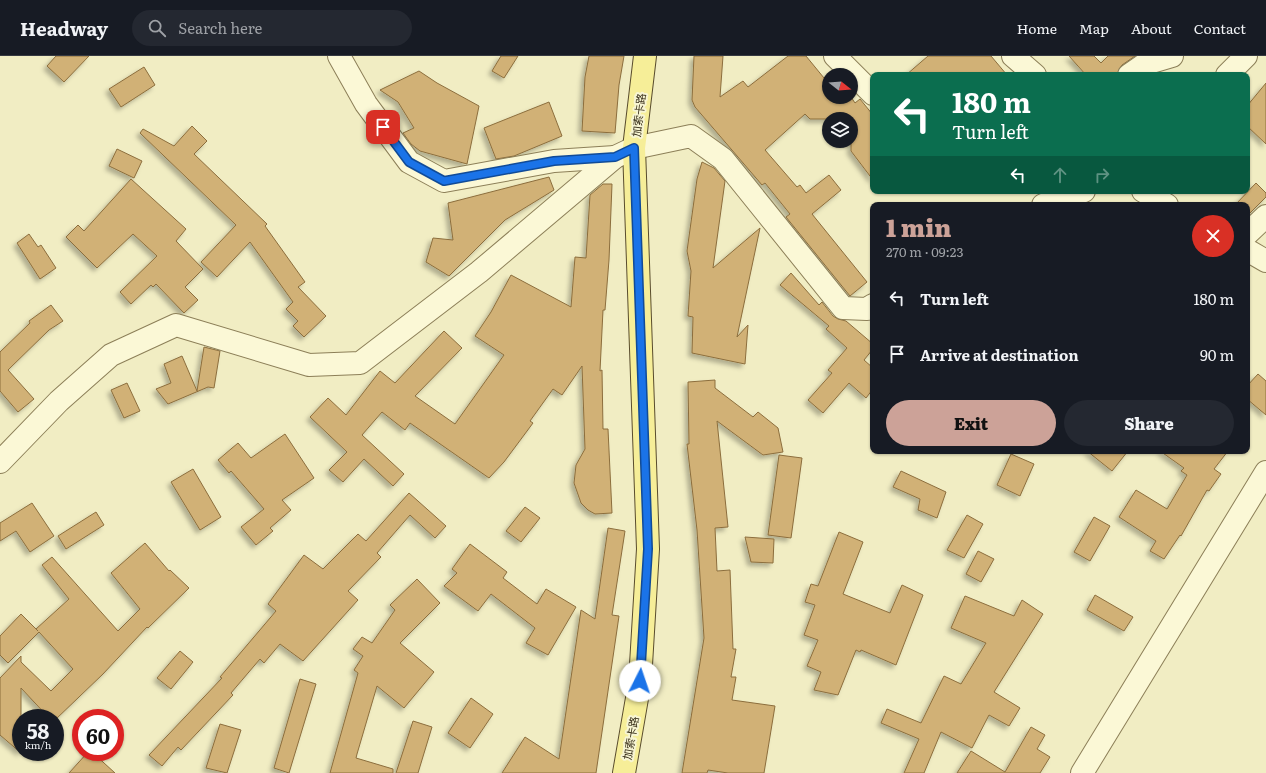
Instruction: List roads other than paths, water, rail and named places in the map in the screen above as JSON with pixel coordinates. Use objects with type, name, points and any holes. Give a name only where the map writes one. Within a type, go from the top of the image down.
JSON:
[{"type":"main road","name":"加索卡路","points":[[624,773],[640,681],[648,549],[625,153],[645,56]]},
{"type":"street","points":[[339,56],[366,104],[409,162],[444,181],[554,161],[625,153],[690,136],[722,159],[843,308],[867,309],[870,307]]},
{"type":"street","points":[[835,56],[870,91]]},
{"type":"street","points":[[1013,56],[1032,72]]},
{"type":"street","points":[[1230,72],[1246,56]]},
{"type":"street","points":[[1133,72],[1145,64],[1167,63]]},
{"type":"street","points":[[0,462],[59,401],[111,355],[176,325],[309,365],[360,363],[479,272],[625,153]]},
{"type":"street","points":[[1052,202],[1075,194]]},
{"type":"street","points":[[1148,194],[1162,202]]},
{"type":"street","points":[[1250,231],[1266,216]]},
{"type":"street","points":[[1250,252],[1266,261]]},
{"type":"street","points":[[1082,773],[1266,472]]}]
